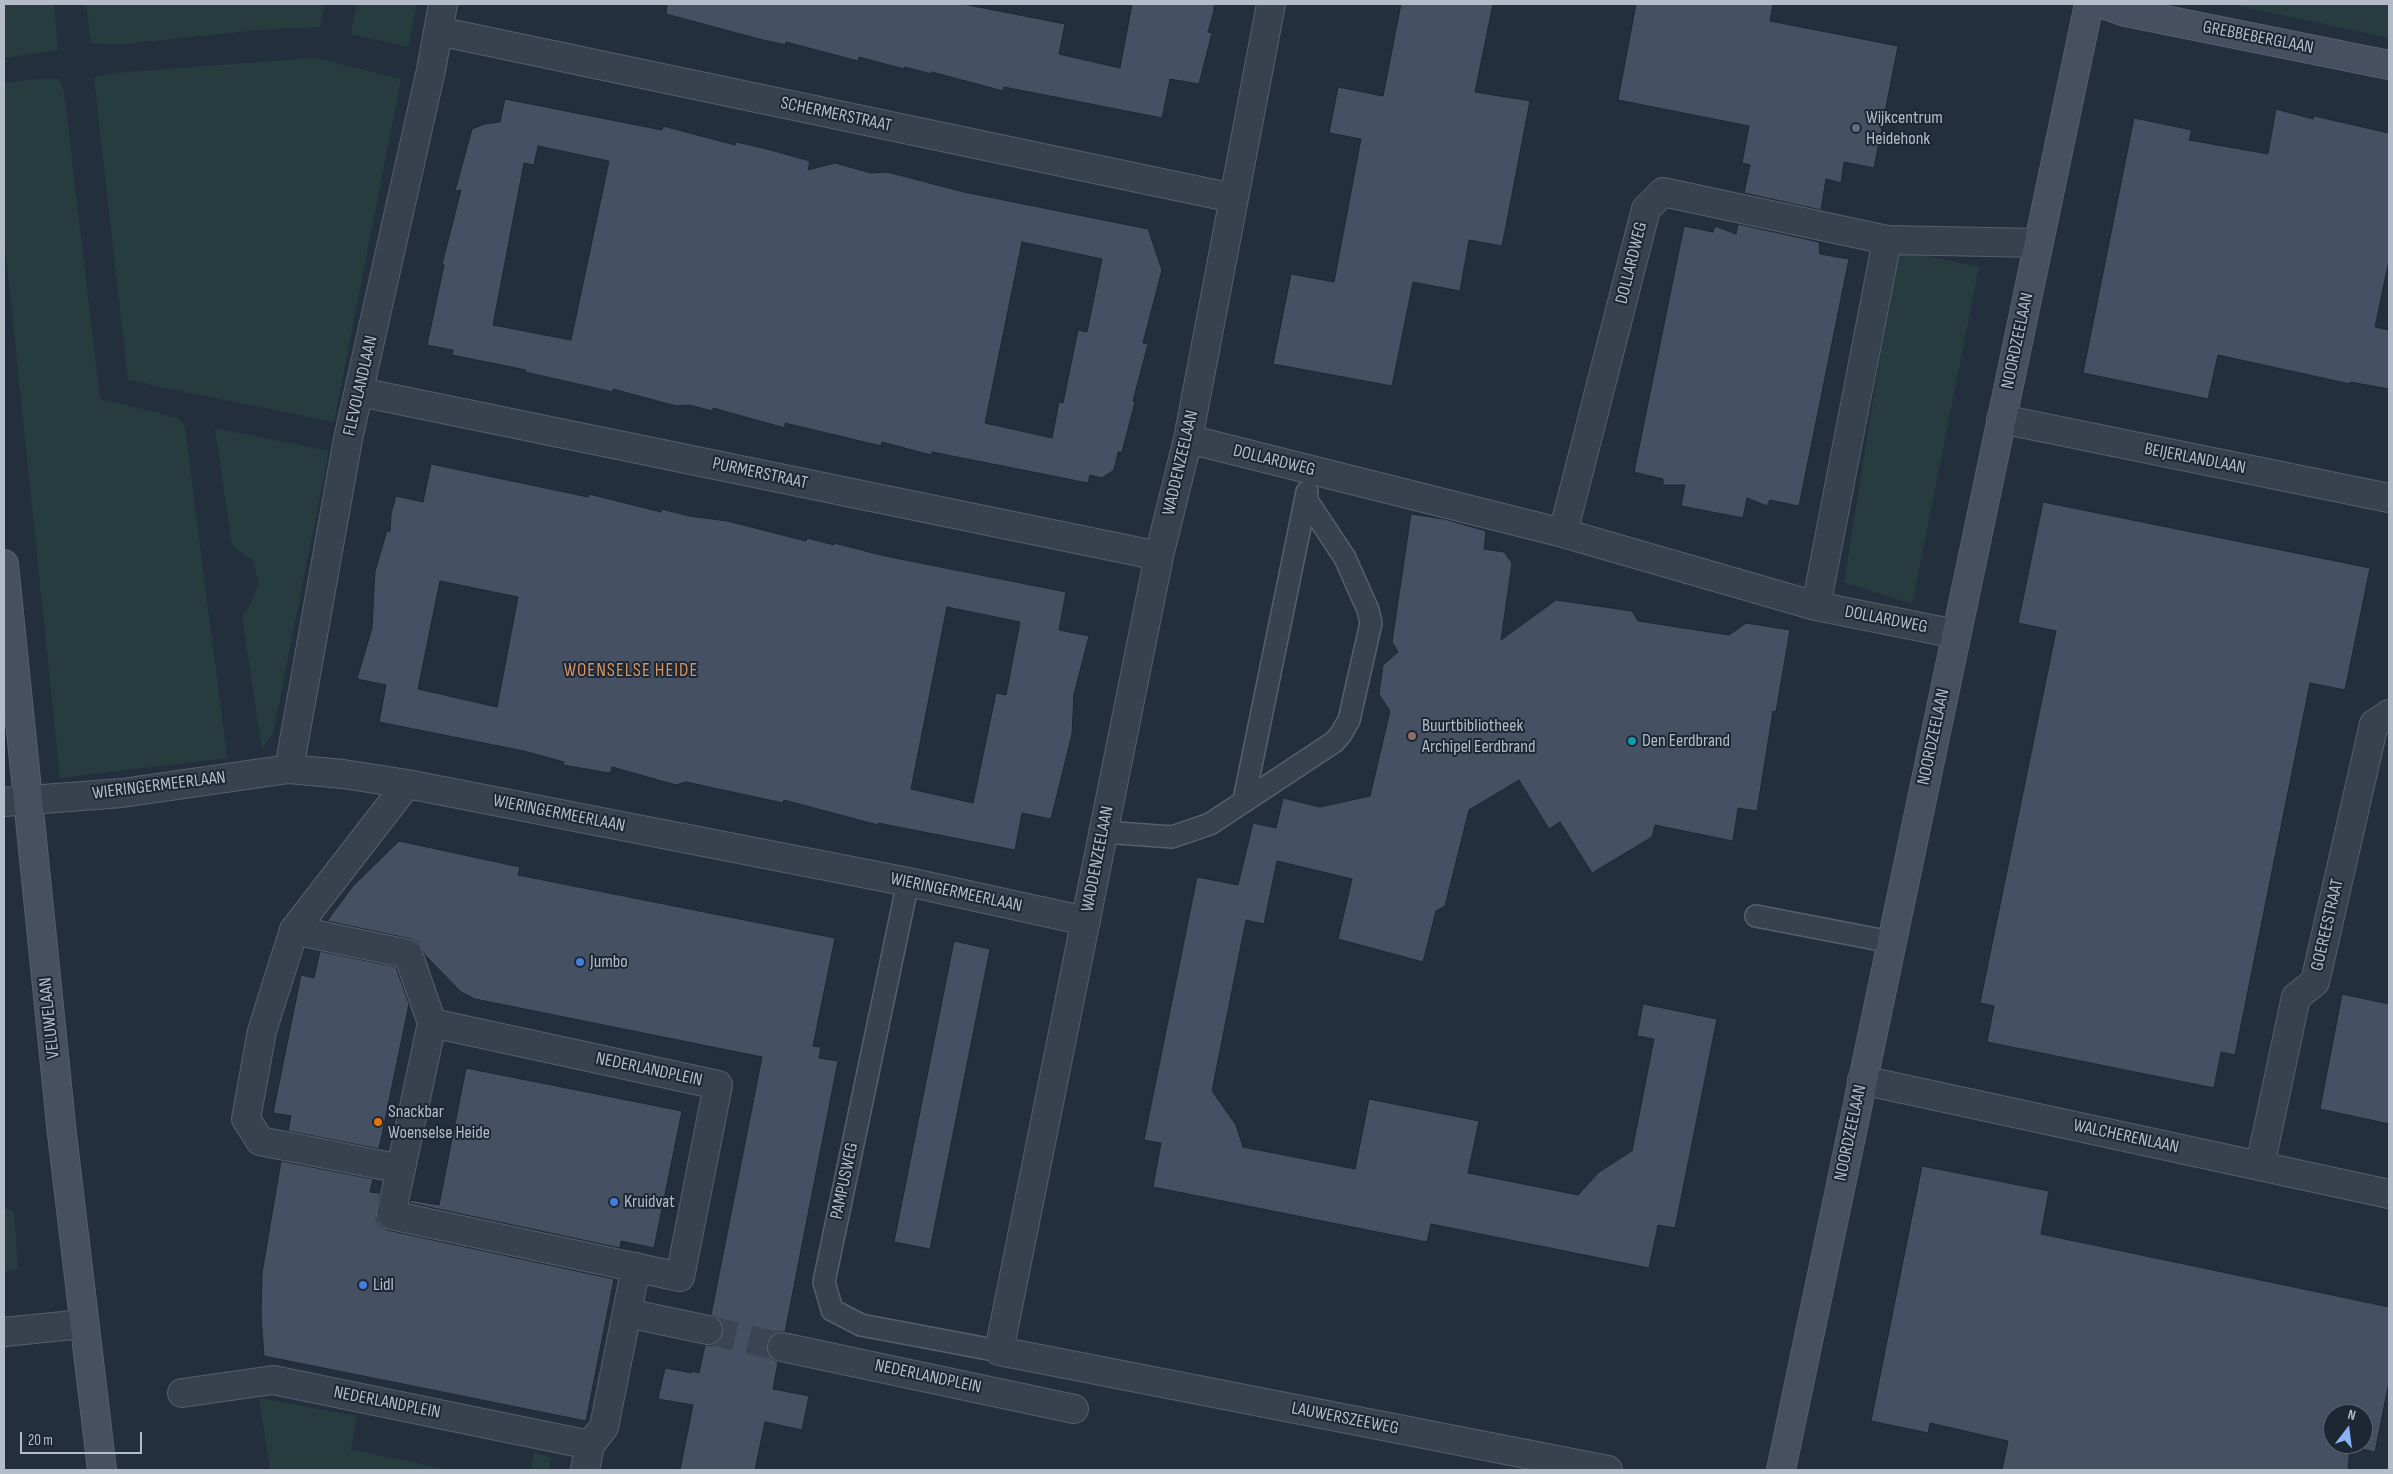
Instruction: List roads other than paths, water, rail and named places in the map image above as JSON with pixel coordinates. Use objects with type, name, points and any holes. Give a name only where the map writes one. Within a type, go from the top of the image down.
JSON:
[{"type":"street","name":"FLEVOLANDLAAN","points":[[289,770],[348,439],[360,392],[443,4]]},
{"type":"street","name":"WADDENZEELAAN","points":[[1086,921],[1159,556],[1188,439],[1271,4]]},
{"type":"street","name":"NOORDZEELAAN","points":[[1780,1470],[2088,4]]},
{"type":"street","name":"GREBBEBERGLAAN","points":[[2119,6],[2389,65]]},
{"type":"street","name":"SCHERMERSTRAAT","points":[[438,31],[1234,198]]},
{"type":"street","name":"DOLLARDWEG","points":[[1563,533],[1646,209],[1663,192],[1887,240],[2038,243]]},
{"type":"street","points":[[1816,606],[1887,240]]},
{"type":"street","name":"PURMERSTRAAT","points":[[360,392],[1159,556]]},
{"type":"street","name":"BEIJERLANDLAAN","points":[[2001,419],[2389,498]]},
{"type":"street","name":"DOLLARDWEG","points":[[1188,439],[1563,533],[1816,606],[1956,634]]},
{"type":"street","name":"VELUWELAAN","points":[[4,564],[15,801],[102,1470]]},
{"type":"street","name":"GOEREESTRAAT","points":[[2260,1166],[2296,997],[2315,982],[2374,724],[2389,714]]},
{"type":"street","name":"WIERINGERMEERLAAN","points":[[15,801],[122,793],[289,770],[343,774],[407,784],[908,882],[1086,921]]},
{"type":"street","points":[[401,1170],[260,1141],[246,1119],[262,1031],[294,930],[407,784]]},
{"type":"street","points":[[999,1351],[1086,921]]},
{"type":"street","points":[[294,930],[408,954],[432,1023]]},
{"type":"street","name":"NEDERLANDPLEIN","points":[[432,1023],[718,1085],[680,1277],[391,1215],[401,1170],[432,1023]]},
{"type":"street","name":"WALCHERENLAAN","points":[[1862,1080],[2389,1194]]},
{"type":"street","name":"NEDERLANDPLEIN","points":[[182,1393],[273,1380],[588,1458],[604,1427],[636,1267]]},
{"type":"street","points":[[627,1313],[708,1330]]},
{"type":"street","points":[[4,1332],[83,1324]]},
{"type":"street","name":"NEDERLANDPLEIN","points":[[782,1346],[1074,1409]]},
{"type":"street","name":"PAMPUSWEG","points":[[999,1351],[1082,1367]]},
{"type":"street","name":"LAUWERSZEEWEG","points":[[1082,1367],[1608,1470]]},
{"type":"lane","points":[[1244,800],[1311,471]]},
{"type":"lane","points":[[1104,832],[1172,837],[1210,824],[1334,742],[1341,734],[1349,720],[1371,623],[1368,610],[1344,558],[1306,499]]},
{"type":"lane","name":"PAMPUSWEG","points":[[908,882],[824,1282],[832,1310],[861,1325],[999,1351]]},
{"type":"lane","points":[[1756,916],[1891,942]]},
{"type":"tunnel","points":[[708,1330],[782,1347]]},
{"type":"place","name":"Wijkcentrum Heidehonk","points":[[1856,128]]},
{"type":"place","name":"Buurtbibliotheek Archipel Eerdbrand","points":[[1412,736]]},
{"type":"place","name":"Den Eerdbrand","points":[[1632,741]]},
{"type":"place","name":"Jumbo","points":[[580,962]]},
{"type":"place","name":"Snackbar Woenselse Heide","points":[[378,1122]]},
{"type":"place","name":"Kruidvat","points":[[614,1202]]},
{"type":"place","name":"Lidl","points":[[363,1285]]},
{"type":"district","name":"WOENSELSE HEIDE","points":[[631,671]]}]
